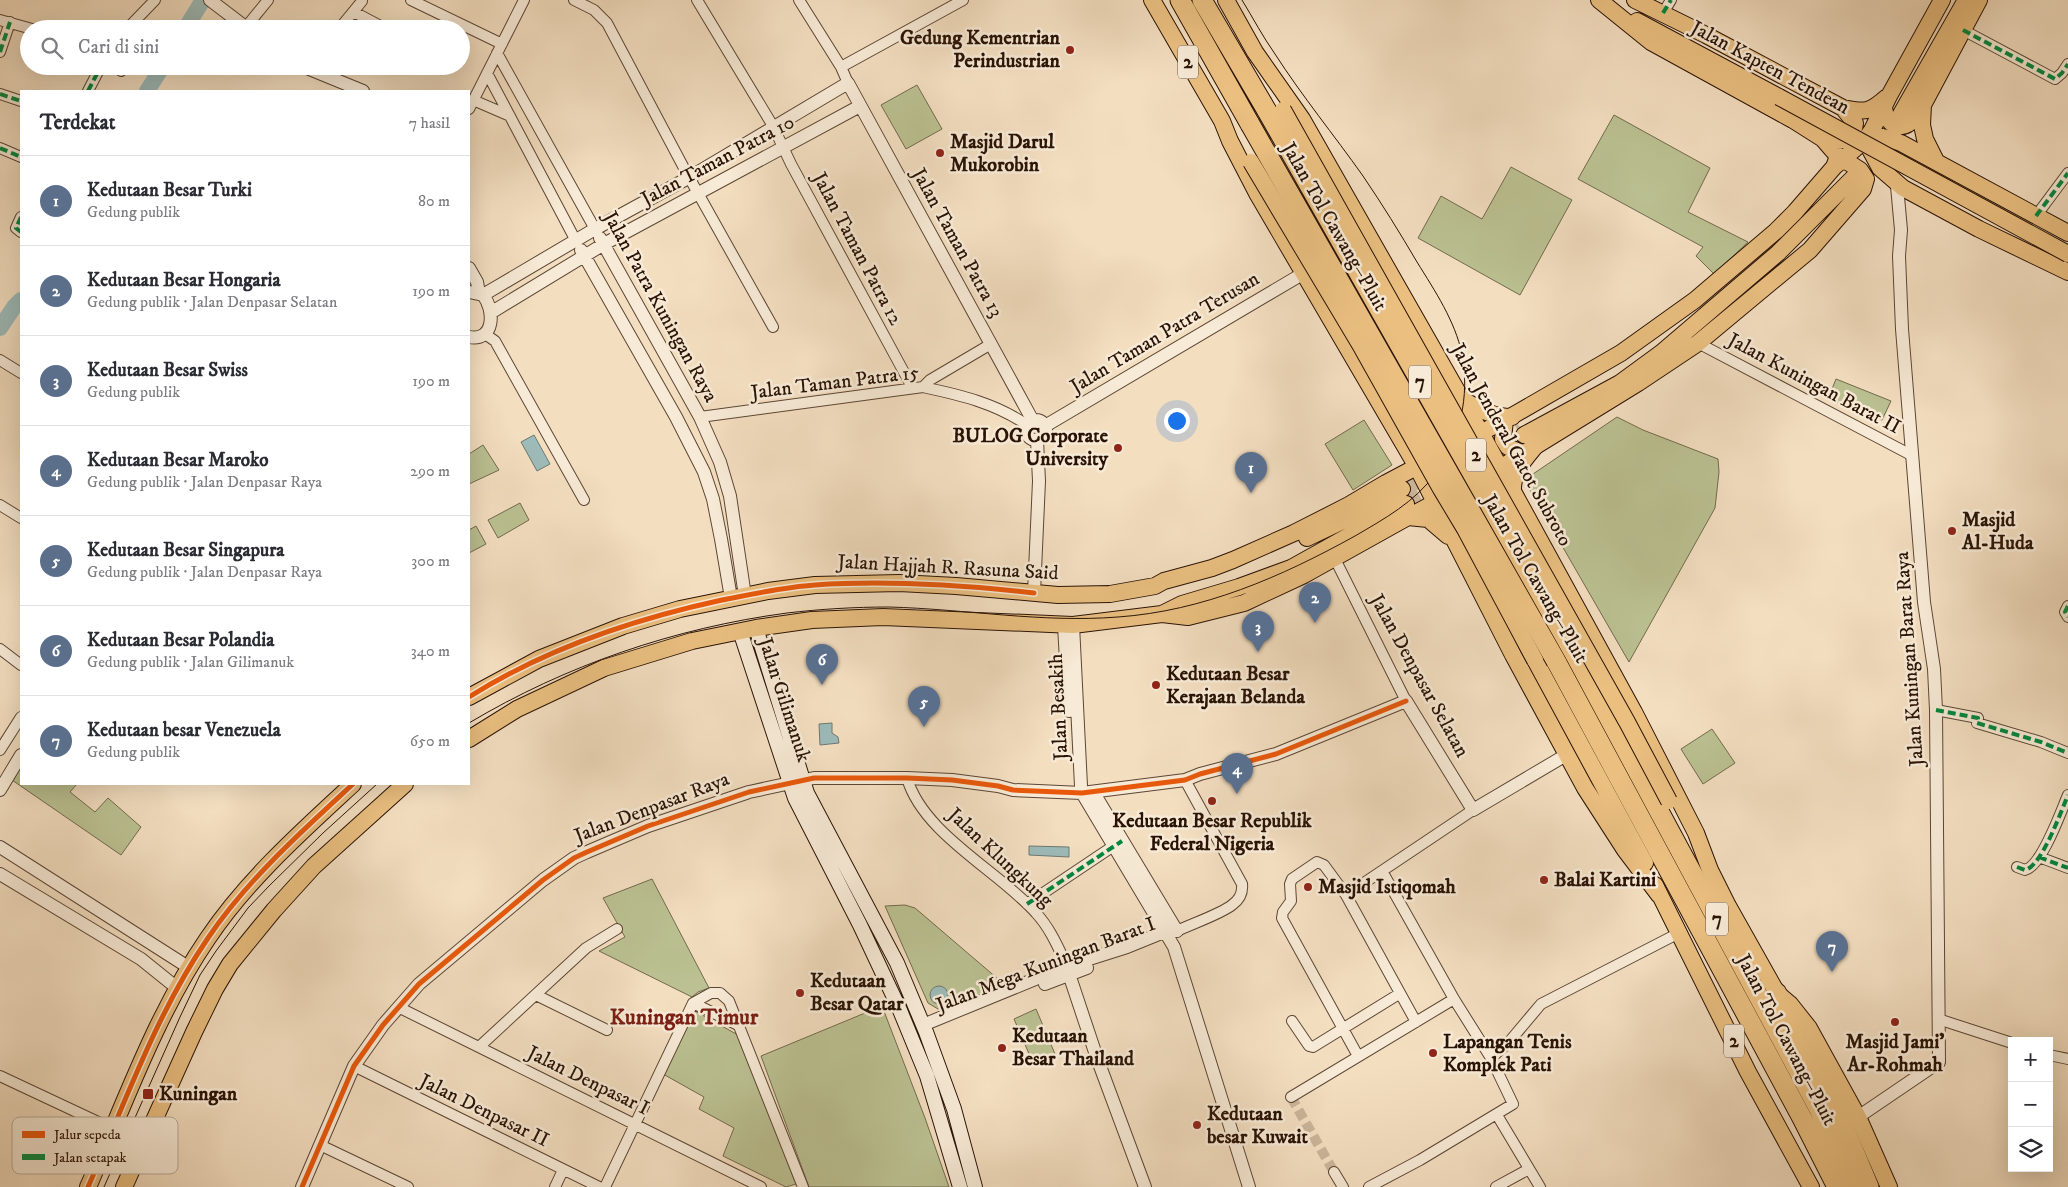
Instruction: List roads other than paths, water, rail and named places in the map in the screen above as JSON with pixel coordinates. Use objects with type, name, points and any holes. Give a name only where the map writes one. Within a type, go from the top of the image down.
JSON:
[{"type":"highway","name":"Jalan Tol Cawang–Pluit","points":[[1180,0],[1556,661],[1788,1092],[1837,1187]]},
{"type":"highway","name":"Jalan Tol Cawang–Pluit","points":[[1202,0],[1275,111],[1574,653],[1819,1109],[1855,1187]]},
{"type":"highway","points":[[1777,993],[1784,1018],[1841,1120],[1869,1187]]},
{"type":"main road","name":"2","points":[[1152,0],[1222,121],[1230,141],[1258,195],[1333,323],[1414,495],[1456,542],[1566,755],[1604,820],[1659,895]]},
{"type":"main road","name":"Jalan Jenderal Gatot Subroto","points":[[1226,0],[1256,52],[1302,119],[1481,433],[1639,721],[1696,833],[1710,870],[1728,906],[1777,993],[1790,1004],[1809,1028],[1858,1117],[1889,1187]]},
{"type":"main road","name":"Jalan Kapten Tendean","points":[[1599,0],[2068,244]]},
{"type":"main road","name":"Jalan Kapten Tendean","points":[[1599,0],[1651,42],[1823,138],[1836,154],[1847,175]]},
{"type":"main road","name":"Jalan Kapten Tendean","points":[[1628,0],[1658,22],[2068,254]]},
{"type":"main road","name":"Jalan Kapten Tendean","points":[[1635,0],[1667,7],[1843,108],[1865,111],[1892,107]]},
{"type":"main road","points":[[1892,107],[1942,0]]},
{"type":"main road","points":[[1955,0],[1892,107],[1885,113],[1890,122],[1899,126],[1909,124],[1923,105],[1979,0]]},
{"type":"main road","points":[[1682,353],[1708,326],[1792,252],[1824,218],[1847,175],[1966,0]]},
{"type":"main road","name":"Jalan Jenderal Gatot Subroto","points":[[1256,52],[1275,111],[1581,640],[1687,837],[1710,870]]},
{"type":"main road","points":[[1923,105],[1922,124],[1931,159]]},
{"type":"main road","points":[[1843,108],[1854,121],[1873,136],[1901,143],[2068,233]]},
{"type":"main road","name":"2","points":[[1222,121],[1234,134],[1252,162],[1362,348],[1465,529],[1649,871],[1659,895],[1748,1072],[1811,1187]]},
{"type":"main road","points":[[1823,138],[1838,142],[1843,141],[1852,134],[1854,121]]},
{"type":"main road","points":[[1873,136],[1880,168],[1902,188]]},
{"type":"main road","points":[[1902,188],[1902,174],[1905,164],[1914,157],[1931,159]]},
{"type":"main road","points":[[1847,175],[1902,188],[1979,229],[2068,272]]},
{"type":"main road","points":[[470,738],[517,709],[604,668],[692,641],[756,628],[820,620],[883,617],[1069,626],[1162,614],[1188,617],[1244,603],[1335,559],[1414,495],[1481,433],[1518,423],[1621,353],[1695,300],[1796,212],[1847,175]]},
{"type":"main road","points":[[1162,614],[1182,604],[1238,587],[1290,568],[1414,495],[1474,482],[1595,411],[1698,343],[1810,250],[1847,175]]},
{"type":"main road","points":[[1522,453],[1508,447],[1503,439],[1503,428],[1543,414],[1596,385],[1628,366],[1669,336],[1773,247],[1847,175]]},
{"type":"main road","points":[[1333,323],[1360,331],[1372,330],[1381,325],[1391,315],[1400,292]]},
{"type":"main road","points":[[1462,399],[1490,414],[1518,423]]},
{"type":"main road","points":[[1513,492],[1513,482],[1516,473],[1538,443]]},
{"type":"main road","points":[[1474,482],[1494,531],[1496,550],[1488,582],[1490,610]]},
{"type":"main road","points":[[1414,495],[1428,519],[1456,542]]},
{"type":"main road","name":"Jalan Hajjah R. Rasuna Said","points":[[470,696],[530,664],[593,637],[642,620],[738,597],[786,588],[840,584],[956,586],[1086,596],[1110,594],[1155,586],[1164,581],[1234,560],[1349,505],[1414,495]]},
{"type":"main road","points":[[1490,610],[1501,579],[1508,571],[1515,567],[1525,565],[1538,567],[1560,579]]},
{"type":"main road","points":[[1513,655],[1516,630],[1528,612],[1536,607],[1546,605],[1555,607],[1584,620]]},
{"type":"main road","name":"Jalan Gilimanuk","points":[[756,628],[796,781]]},
{"type":"main road","name":"Jalan Gilimanuk","points":[[740,631],[796,781]]},
{"type":"main road","points":[[748,654],[763,650]]},
{"type":"main road","points":[[796,781],[807,793],[898,963],[954,1109],[975,1187]]},
{"type":"main road","points":[[796,781],[795,798],[860,925],[899,1008],[927,1076],[960,1187]]},
{"type":"main road","points":[[118,1117],[177,988],[208,937],[241,895],[352,785]]},
{"type":"main road","points":[[156,1117],[205,1010],[230,964],[274,910],[314,866],[404,785]]},
{"type":"main road","points":[[88,1187],[93,1174]]},
{"type":"main road","points":[[124,1187],[130,1174]]},
{"type":"street","points":[[136,20],[155,0]]},
{"type":"street","points":[[253,20],[268,0]]},
{"type":"street","points":[[412,0],[448,20]]},
{"type":"street","points":[[510,116],[471,105],[524,0]]},
{"type":"street","points":[[574,0],[594,10],[607,23],[773,327]]},
{"type":"street","name":"Jalan Taman Patra 12","points":[[697,0],[773,126],[917,387]]},
{"type":"street","points":[[799,0],[841,67],[848,83]]},
{"type":"street","points":[[841,67],[963,0]]},
{"type":"street","points":[[347,20],[362,1]]},
{"type":"street","points":[[214,3],[236,20]]},
{"type":"street","points":[[354,12],[369,20]]},
{"type":"street","points":[[0,52],[5,21],[20,25]]},
{"type":"street","points":[[1962,30],[2055,79],[2068,64]]},
{"type":"street","points":[[470,33],[499,49]]},
{"type":"street","name":"Jalan Patra Kuningan Raya","points":[[499,49],[595,230],[700,417],[720,462],[730,496],[738,597]]},
{"type":"street","name":"Jalan Patra Kuningan Raya","points":[[487,74],[576,241],[676,416],[704,472],[738,597]]},
{"type":"street","points":[[89,90],[96,75]]},
{"type":"street","points":[[325,75],[361,90]]},
{"type":"street","name":"Jalan Taman Patra 10","points":[[477,293],[576,241],[690,177],[848,83]]},
{"type":"street","name":"Jalan Taman Patra 13","points":[[848,83],[1035,424]]},
{"type":"street","points":[[0,94],[20,101]]},
{"type":"street","name":"Jalan Taman Patra 10","points":[[492,312],[604,244],[860,106]]},
{"type":"street","points":[[0,148],[20,157]]},
{"type":"street","points":[[2036,216],[2068,173]]},
{"type":"street","name":"Jalan Kuningan Barat Raya","points":[[1858,1117],[1937,1064],[1936,710],[1934,669],[1924,602],[1902,329],[1899,256],[1902,188]]},
{"type":"street","points":[[20,219],[16,228],[20,231]]},
{"type":"street","points":[[470,270],[476,282],[477,293],[488,301],[492,312],[491,322],[485,334],[475,338],[470,337]]},
{"type":"street","name":"Jalan Taman Patra Terusan","points":[[1035,424],[1304,273]]},
{"type":"street","points":[[485,334],[495,341],[584,500]]},
{"type":"street","name":"Jalan Kuningan Barat II","points":[[1698,343],[1913,456]]},
{"type":"street","points":[[917,387],[991,344]]},
{"type":"street","points":[[0,360],[20,372]]},
{"type":"street","name":"Jalan Taman Patra 15","points":[[700,417],[917,387],[982,402],[1035,424]]},
{"type":"street","points":[[1034,593],[1038,481],[1037,440],[1044,436],[1035,424]]},
{"type":"street","points":[[0,505],[20,517]]},
{"type":"street","name":"Jalan Denpasar Selatan","points":[[1335,559],[1406,701],[1473,810]]},
{"type":"street","points":[[2068,606],[2066,612],[2068,617]]},
{"type":"street","name":"Jalan Besakih","points":[[1069,626],[1073,704],[1083,790],[1118,843],[1171,937],[1249,1187]]},
{"type":"street","points":[[0,649],[20,664]]},
{"type":"street","name":"Jalan Denpasar Raya","points":[[1083,790],[1200,774],[1276,754],[1406,701]]},
{"type":"street","points":[[1936,710],[1978,718],[1977,723],[2041,742],[2068,753]]},
{"type":"street","points":[[0,750],[20,719]]},
{"type":"street","points":[[1346,896],[1473,810],[1566,755]]},
{"type":"street","points":[[0,790],[20,757]]},
{"type":"street","name":"Jalan Denpasar Raya","points":[[302,1187],[354,1066],[383,1025],[420,984],[543,880],[574,858],[648,826],[749,792],[814,778],[952,780],[998,786],[1036,784],[1083,790],[1185,780],[1200,774]]},
{"type":"street","name":"Jalan Klungkung","points":[[907,778],[912,794],[949,837],[1028,904],[1049,928],[1068,970]]},
{"type":"street","points":[[1171,937],[1232,906],[1243,890],[1242,884],[1185,780]]},
{"type":"street","points":[[2017,867],[2029,870],[2035,865],[2054,832],[2068,795]]},
{"type":"street","points":[[1028,904],[1118,843]]},
{"type":"street","points":[[0,846],[188,968]]},
{"type":"street","points":[[2039,857],[2068,868]]},
{"type":"street","points":[[1358,1056],[1281,914],[1291,901],[1290,884],[1292,879],[1317,862],[1324,865],[1346,896],[1416,1022]]},
{"type":"street","points":[[1369,1187],[1497,1115],[1513,1104],[1491,1058],[1454,999],[1382,871]]},
{"type":"street","points":[[0,874],[141,959],[177,988]]},
{"type":"street","points":[[479,1047],[586,948],[616,930]]},
{"type":"street","points":[[1491,1058],[1509,1042],[1541,1004],[1679,934]]},
{"type":"street","name":"Jalan Mega Kuningan Barat I","points":[[924,1028],[1068,970],[1171,937]]},
{"type":"street","points":[[1068,970],[1097,1058],[1145,1187]]},
{"type":"street","points":[[606,1187],[693,1003],[711,993],[720,993],[729,1001],[803,1187]]},
{"type":"street","points":[[536,994],[607,1030]]},
{"type":"street","points":[[1292,1021],[1308,1046],[1311,1047],[1399,994]]},
{"type":"street","points":[[1291,1097],[1454,999]]},
{"type":"street","points":[[693,1003],[738,1025]]},
{"type":"street","name":"Jalan Denpasar I","points":[[398,1007],[761,1187]]},
{"type":"street","points":[[1938,1019],[2008,1042]]},
{"type":"street","points":[[2053,1056],[2068,1059]]},
{"type":"street","name":"Jalan Denpasar II","points":[[354,1066],[599,1187]]},
{"type":"street","points":[[0,1076],[85,1117]]},
{"type":"street","points":[[1497,1115],[1540,1187]]},
{"type":"street","points":[[320,1145],[408,1187]]},
{"type":"street","points":[[1496,1187],[1529,1169]]},
{"type":"street","points":[[555,1187],[563,1170]]},
{"type":"street","points":[[1334,1172],[1343,1187]]},
{"type":"water","points":[[534,435],[550,464],[537,471],[521,442]]},
{"type":"water","points":[[832,723],[832,733],[838,737],[839,743],[820,745],[819,724]]},
{"type":"water","points":[[1029,846],[1069,847],[1069,857],[1029,855]]},
{"type":"water","points":[[939,986],[947,991],[948,995],[943,1003],[939,1004],[931,999],[930,995],[935,987]]},
{"type":"waterway","points":[[191,20],[203,0]]},
{"type":"waterway","points":[[148,90],[157,75]]},
{"type":"waterway","points":[[0,328],[20,301]]},
{"type":"tunnel","points":[[1473,449],[1518,424]]},
{"type":"tunnel","points":[[1402,489],[1435,471]]},
{"type":"tunnel","points":[[1406,504],[1440,485]]},
{"type":"tunnel","points":[[1291,1097],[1334,1172]]},
{"type":"tram line","points":[[470,722],[544,683],[622,652],[704,628],[787,613],[838,608],[889,607],[1032,617],[1089,618],[1118,617],[1180,608],[1241,590],[1299,565],[1377,523],[1418,493],[1444,461],[1457,432],[1461,417],[1465,386],[1464,370],[1462,354],[1455,330],[1437,295],[1377,197],[1285,70],[1242,0]]},
{"type":"tram line","points":[[135,1117],[200,975],[216,951],[248,908],[269,886],[376,785]]},
{"type":"tram line","points":[[104,1187],[110,1174]]},
{"type":"place","name":"Gedung Kementrian Perindustrian","points":[[1070,50]]},
{"type":"place","name":"Masjid Darul Mukorobin","points":[[940,153]]},
{"type":"place","name":"BULOG Corporate University","points":[[1118,448]]},
{"type":"place","name":"Kedutaan Besar Turki","points":[[1251,493]]},
{"type":"place","name":"Masjid Al-Huda","points":[[1952,531]]},
{"type":"place","name":"Kedutaan Besar Hongaria","points":[[1315,623]]},
{"type":"place","name":"Kedutaan Besar Swiss","points":[[1258,652]]},
{"type":"place","name":"Kedutaan Besar Polandia","points":[[822,685]]},
{"type":"place","name":"Kedutaan Besar Kerajaan Belanda","points":[[1156,685]]},
{"type":"place","name":"Kedutaan Besar Singapura","points":[[924,727]]},
{"type":"place","name":"Kedutaan Besar Maroko","points":[[1237,794]]},
{"type":"place","name":"Kedutaan Besar Republik Federal Nigeria","points":[[1212,801]]},
{"type":"place","name":"Balai Kartini","points":[[1544,880]]},
{"type":"place","name":"Masjid Istiqomah","points":[[1308,887]]},
{"type":"place","name":"Kedutaan besar Venezuela","points":[[1832,972]]},
{"type":"place","name":"Kedutaan Besar Qatar","points":[[800,993]]},
{"type":"place","name":"Masjid Jami' Ar-Rohmah","points":[[1895,1022]]},
{"type":"place","name":"Kedutaan Besar Thailand","points":[[1002,1048]]},
{"type":"place","name":"Lapangan Tenis Komplek Pati","points":[[1433,1053]]},
{"type":"place","name":"Kuningan","points":[[148,1094]]},
{"type":"place","name":"Kedutaan besar Kuwait","points":[[1197,1125]]},
{"type":"district","name":"Kuningan Timur","points":[[684,1017]]}]
